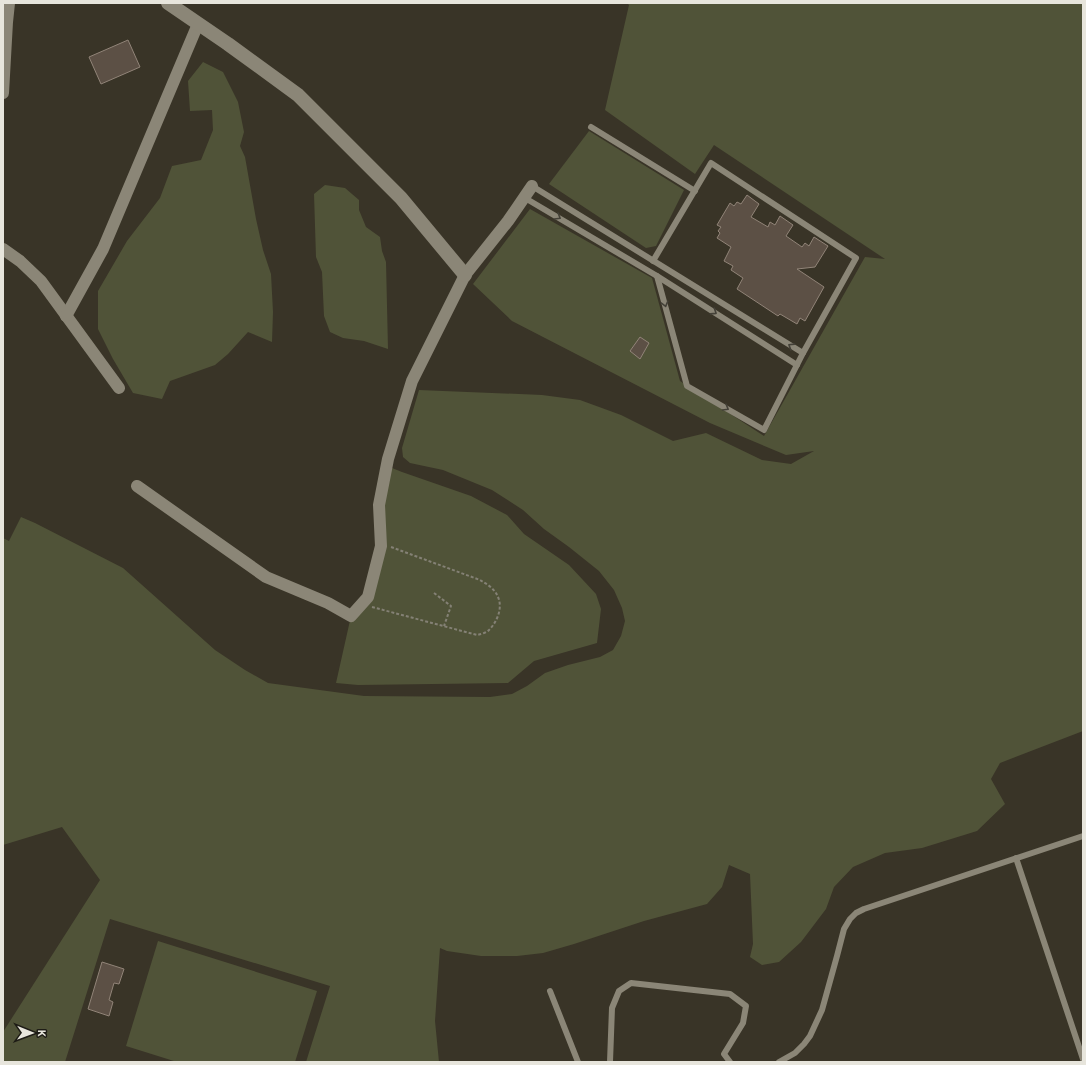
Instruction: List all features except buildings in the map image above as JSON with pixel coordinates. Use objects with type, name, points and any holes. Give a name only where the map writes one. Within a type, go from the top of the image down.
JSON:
[{"type":"street","points":[[3,93],[9,3]]},
{"type":"street","points":[[168,3],[298,94],[401,198],[465,275]]},
{"type":"street","points":[[66,316],[103,249],[198,24]]},
{"type":"street","points":[[137,486],[266,577],[328,603],[351,616],[368,597],[381,546],[379,506],[388,459],[412,381],[465,275],[525,198],[532,186]]},
{"type":"street","points":[[3,249],[20,261],[41,281],[119,388]]},
{"type":"lane","points":[[592,127],[695,191]]},
{"type":"lane","points":[[653,261],[711,163],[856,258],[803,353],[764,430],[687,386],[657,276]]},
{"type":"lane","points":[[532,186],[803,353]]},
{"type":"lane","points":[[525,198],[657,276],[797,366]]},
{"type":"lane","points":[[779,1062],[795,1053],[810,1036],[822,1010],[844,930],[850,919],[856,913],[864,909],[1083,836]]},
{"type":"lane","points":[[1016,858],[1083,1059]]},
{"type":"lane","points":[[610,1062],[612,1008],[619,991],[631,982],[730,994],[746,1006],[743,1023],[724,1054],[730,1062]]},
{"type":"lane","points":[[550,991],[578,1062]]},
{"type":"path","points":[[362,604],[477,635],[489,630],[498,617],[500,602],[498,596],[489,585],[480,580],[381,543]]},
{"type":"path","points":[[434,593],[450,606],[444,626]]},
{"type":"green space","points":[[627,3],[1083,3],[1083,731],[1000,763],[991,779],[1005,804],[977,831],[922,848],[885,853],[853,867],[834,887],[826,909],[801,942],[779,962],[762,965],[750,957],[753,944],[750,874],[729,865],[722,887],[707,904],[644,921],[543,953],[517,956],[481,956],[447,951],[440,948],[435,1021],[439,1062],[306,1062],[330,986],[110,919],[65,1062],[3,1062],[3,1032],[100,880],[62,827],[3,845],[3,538],[9,541],[21,517],[123,568],[215,650],[268,683],[364,696],[490,697],[512,694],[527,686],[545,673],[568,665],[600,657],[613,650],[621,636],[625,621],[622,608],[614,590],[599,571],[544,529],[523,510],[492,490],[443,470],[410,463],[403,457],[402,448],[419,390],[542,395],[580,400],[621,415],[673,441],[706,433],[762,460],[791,464],[814,451],[786,455],[710,423],[512,321],[473,284],[530,209],[652,278],[680,381],[764,436],[865,257],[885,259],[714,145],[695,174],[605,110],[629,5]]},
{"type":"green space","points":[[203,62],[223,72],[238,102],[244,132],[240,146],[245,157],[256,219],[263,250],[271,274],[273,312],[272,342],[248,332],[228,354],[215,365],[170,381],[162,399],[133,393],[113,359],[98,329],[98,291],[127,241],[160,198],[172,166],[201,160],[213,130],[212,110],[190,111],[188,81]]},
{"type":"green space","points":[[589,131],[684,190],[656,246],[646,248],[549,184]]},
{"type":"green space","points":[[325,185],[345,188],[359,200],[359,210],[366,227],[380,237],[382,251],[386,262],[388,349],[364,341],[343,338],[330,332],[324,316],[322,272],[316,257],[314,194]]},
{"type":"green space","points":[[387,466],[471,496],[507,515],[524,534],[569,565],[596,594],[601,609],[597,643],[534,661],[508,683],[358,685],[336,683],[351,616],[368,597]]},
{"type":"green space","points":[[158,941],[317,991],[295,1062],[177,1062],[126,1046]]}]
